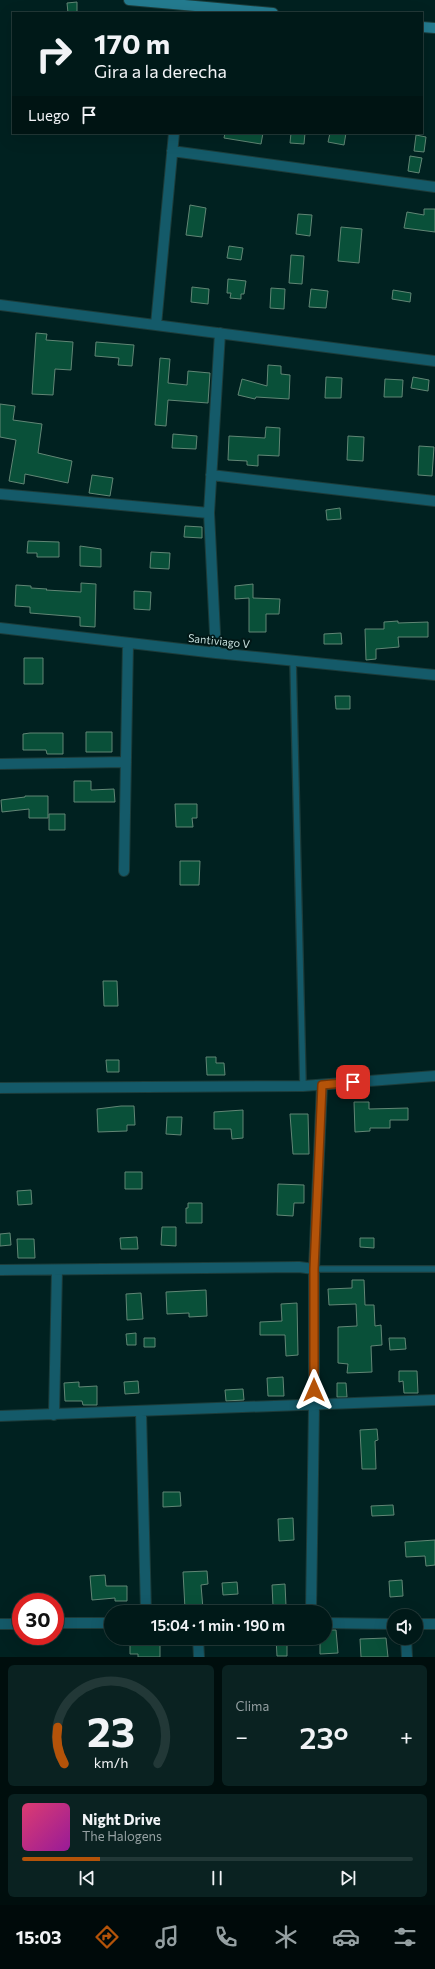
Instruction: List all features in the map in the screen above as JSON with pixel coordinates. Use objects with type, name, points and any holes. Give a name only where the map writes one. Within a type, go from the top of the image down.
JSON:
[{"type":"street","points":[[130,0],[192,9],[252,12]]},
{"type":"street","points":[[423,27],[435,28]]},
{"type":"street","points":[[156,325],[174,134]]},
{"type":"street","points":[[172,151],[435,187]]},
{"type":"street","points":[[0,305],[435,361]]},
{"type":"street","points":[[216,653],[209,512],[220,333]]},
{"type":"street","points":[[212,475],[435,501]]},
{"type":"street","points":[[0,494],[209,512]]},
{"type":"street","name":"Santiviago V","points":[[0,628],[216,653],[292,659],[435,675]]},
{"type":"street","points":[[124,871],[128,643]]},
{"type":"street","points":[[0,764],[126,762]]},
{"type":"street","points":[[0,1088],[303,1086],[435,1076]]},
{"type":"street","points":[[311,1605],[314,1269],[322,1085]]},
{"type":"street","points":[[0,1270],[299,1267],[314,1269]]},
{"type":"street","points":[[54,1415],[57,1270]]},
{"type":"street","points":[[0,1416],[314,1406],[435,1400]]},
{"type":"street","points":[[141,1412],[146,1605]]},
{"type":"street","points":[[64,1623],[104,1622]]},
{"type":"street","points":[[332,1623],[387,1624]]},
{"type":"street","points":[[0,1624],[12,1624]]},
{"type":"street","points":[[423,1624],[435,1624]]},
{"type":"street","points":[[198,1645],[199,1657]]},
{"type":"street","points":[[406,1645],[406,1657]]},
{"type":"lane","points":[[292,659],[303,1086]]},
{"type":"lane","points":[[314,1269],[435,1269]]},
{"type":"building","points":[[77,2],[77,12],[68,12],[67,3]]},
{"type":"building","points":[[225,134],[263,134],[261,144],[224,138]]},
{"type":"building","points":[[291,134],[305,134],[304,144],[290,143]]},
{"type":"building","points":[[330,134],[346,134],[344,145],[328,142]]},
{"type":"building","points":[[416,135],[426,137],[424,152],[414,151]]},
{"type":"building","points":[[410,156],[422,158],[419,173],[408,171]]},
{"type":"building","points":[[190,205],[206,208],[202,237],[186,235]]},
{"type":"building","points":[[424,209],[435,209],[435,232],[404,228],[407,212],[424,215]]},
{"type":"building","points":[[298,214],[312,215],[310,236],[296,234]]},
{"type":"building","points":[[341,227],[362,229],[359,263],[338,261]]},
{"type":"building","points":[[229,246],[243,248],[241,260],[227,258]]},
{"type":"building","points":[[291,255],[304,256],[302,284],[289,283]]},
{"type":"building","points":[[228,279],[246,281],[244,294],[241,294],[241,299],[230,298],[231,293],[227,293]]},
{"type":"building","points":[[192,287],[209,289],[208,304],[191,302]]},
{"type":"building","points":[[271,288],[285,289],[284,309],[270,308]]},
{"type":"building","points":[[311,289],[328,291],[326,308],[309,307]]},
{"type":"building","points":[[393,290],[411,293],[410,302],[392,299]]},
{"type":"building","points":[[36,333],[47,334],[46,340],[73,342],[71,370],[55,369],[53,395],[32,394]]},
{"type":"building","points":[[96,342],[134,345],[132,366],[118,365],[119,358],[95,356]]},
{"type":"building","points":[[160,358],[170,359],[168,383],[187,385],[188,371],[210,373],[208,403],[168,400],[166,426],[155,425]]},
{"type":"building","points":[[268,365],[281,366],[281,374],[290,375],[289,399],[256,397],[255,399],[238,395],[242,379],[267,386]]},
{"type":"building","points":[[326,377],[342,378],[341,398],[325,398]]},
{"type":"building","points":[[413,377],[429,380],[428,391],[411,388]]},
{"type":"building","points":[[385,379],[403,380],[402,397],[384,397]]},
{"type":"building","points":[[0,404],[15,406],[13,420],[42,424],[38,453],[72,461],[68,483],[25,474],[24,484],[9,481],[16,440],[0,437]]},
{"type":"building","points":[[266,427],[280,428],[279,456],[258,455],[258,466],[247,465],[247,461],[228,460],[229,436],[265,438]]},
{"type":"building","points":[[173,434],[197,436],[196,449],[172,448]]},
{"type":"building","points":[[348,436],[364,437],[363,461],[347,460]]},
{"type":"building","points":[[419,446],[434,447],[432,476],[418,475]]},
{"type":"building","points":[[92,475],[113,478],[110,496],[89,493]]},
{"type":"building","points":[[340,508],[341,519],[327,520],[326,510]]},
{"type":"building","points":[[185,526],[202,527],[202,538],[184,537]]},
{"type":"building","points":[[28,541],[59,542],[59,557],[37,557],[37,553],[27,553]]},
{"type":"building","points":[[80,546],[101,549],[101,567],[80,566]]},
{"type":"building","points":[[151,552],[170,553],[169,569],[150,568]]},
{"type":"building","points":[[81,583],[96,584],[95,627],[80,626],[80,617],[30,613],[30,607],[15,606],[16,585],[31,586],[31,588],[47,589],[46,590],[81,592]]},
{"type":"building","points":[[253,584],[253,598],[280,599],[279,614],[266,614],[266,632],[249,632],[249,598],[235,599],[235,586]]},
{"type":"building","points":[[134,591],[151,592],[150,610],[134,609]]},
{"type":"building","points":[[398,621],[398,623],[428,622],[428,637],[398,637],[399,647],[376,649],[376,659],[366,660],[365,629],[384,629],[384,622]]},
{"type":"building","points":[[341,633],[342,644],[324,644],[324,634]]},
{"type":"building","points":[[24,658],[43,658],[43,684],[24,684]]},
{"type":"building","points":[[335,696],[350,696],[350,709],[336,709]]},
{"type":"building","points":[[86,732],[112,732],[112,752],[86,752]]},
{"type":"building","points":[[63,733],[63,754],[47,754],[46,750],[23,750],[23,734]]},
{"type":"building","points":[[74,781],[91,781],[91,790],[114,789],[115,802],[74,802]]},
{"type":"building","points":[[25,796],[48,796],[48,818],[29,818],[29,809],[2,812],[1,800]]},
{"type":"building","points":[[175,804],[197,804],[197,818],[192,818],[193,827],[176,827]]},
{"type":"building","points":[[49,814],[65,814],[65,830],[49,830]]},
{"type":"building","points":[[180,861],[200,861],[199,885],[180,885]]},
{"type":"building","points":[[103,981],[117,981],[118,1006],[104,1006]]},
{"type":"building","points":[[206,1057],[216,1057],[216,1063],[224,1063],[225,1075],[207,1075]]},
{"type":"building","points":[[106,1060],[119,1060],[119,1072],[107,1072]]},
{"type":"building","points":[[354,1102],[369,1102],[369,1109],[408,1108],[408,1120],[390,1120],[390,1128],[370,1128],[370,1131],[355,1132]]},
{"type":"building","points":[[134,1106],[135,1125],[127,1125],[127,1131],[98,1132],[97,1109]]},
{"type":"building","points":[[243,1110],[243,1138],[232,1139],[231,1129],[214,1129],[214,1112]]},
{"type":"building","points":[[290,1114],[308,1114],[309,1154],[293,1154]]},
{"type":"building","points":[[167,1117],[182,1117],[181,1135],[166,1134]]},
{"type":"building","points":[[125,1172],[142,1172],[142,1189],[125,1189]]},
{"type":"building","points":[[278,1184],[304,1185],[304,1203],[294,1203],[293,1216],[277,1215]]},
{"type":"building","points":[[31,1190],[32,1204],[18,1205],[17,1191]]},
{"type":"building","points":[[188,1203],[202,1203],[202,1223],[186,1223],[186,1208],[188,1208]]},
{"type":"building","points":[[162,1227],[176,1227],[176,1246],[161,1245]]},
{"type":"building","points":[[10,1233],[11,1245],[0,1246],[0,1234]]},
{"type":"building","points":[[137,1237],[138,1249],[121,1249],[120,1238]]},
{"type":"building","points":[[360,1238],[374,1238],[374,1248],[360,1247]]},
{"type":"building","points":[[17,1239],[34,1239],[35,1258],[18,1258]]},
{"type":"building","points":[[352,1280],[364,1280],[365,1305],[374,1305],[375,1326],[381,1325],[382,1345],[371,1346],[372,1372],[347,1373],[348,1364],[338,1363],[338,1327],[357,1326],[356,1304],[329,1305],[328,1289],[352,1288]]},
{"type":"building","points":[[206,1290],[207,1316],[189,1317],[189,1313],[167,1314],[166,1292]]},
{"type":"building","points":[[141,1293],[143,1319],[127,1320],[126,1294]]},
{"type":"building","points":[[297,1303],[298,1355],[286,1356],[285,1335],[260,1335],[260,1322],[282,1321],[281,1304]]},
{"type":"building","points":[[136,1333],[136,1345],[127,1345],[126,1334]]},
{"type":"building","points":[[144,1338],[155,1338],[155,1347],[144,1347]]},
{"type":"building","points":[[389,1338],[405,1338],[406,1349],[390,1350]]},
{"type":"building","points":[[399,1371],[417,1371],[418,1393],[404,1393],[403,1381],[399,1382]]},
{"type":"building","points":[[283,1377],[284,1396],[268,1396],[267,1378]]},
{"type":"building","points":[[138,1381],[139,1393],[125,1394],[124,1382]]},
{"type":"building","points":[[79,1382],[79,1387],[97,1386],[97,1405],[83,1405],[82,1401],[65,1401],[64,1383]]},
{"type":"building","points":[[337,1383],[346,1383],[347,1397],[337,1397]]},
{"type":"building","points":[[243,1389],[244,1400],[226,1401],[225,1390]]},
{"type":"building","points":[[377,1429],[378,1440],[375,1441],[376,1469],[362,1469],[360,1430]]},
{"type":"building","points":[[163,1492],[180,1492],[181,1506],[163,1507]]},
{"type":"building","points":[[393,1505],[394,1515],[372,1516],[371,1506]]},
{"type":"building","points":[[293,1518],[294,1540],[279,1541],[278,1519]]},
{"type":"building","points":[[435,1540],[435,1565],[426,1566],[425,1556],[406,1557],[405,1542]]},
{"type":"building","points":[[207,1571],[208,1584],[201,1585],[203,1605],[185,1605],[183,1572]]},
{"type":"building","points":[[105,1575],[106,1586],[127,1586],[127,1601],[115,1601],[115,1598],[92,1600],[90,1576]]},
{"type":"building","points":[[402,1580],[403,1596],[390,1597],[389,1581]]},
{"type":"building","points":[[237,1582],[238,1594],[223,1595],[222,1583]]},
{"type":"building","points":[[285,1584],[286,1605],[273,1605],[272,1585]]},
{"type":"building","points":[[332,1630],[336,1630],[338,1653],[320,1654],[320,1645],[332,1645]]},
{"type":"building","points":[[386,1638],[388,1657],[361,1657],[360,1639]]},
{"type":"building","points":[[130,1645],[160,1645],[160,1657],[138,1657],[138,1654],[130,1654]]},
{"type":"building","points":[[276,1645],[287,1645],[287,1656],[277,1656]]},
{"type":"route","points":[[314,1390],[314,1269],[322,1085],[353,1082]]}]
